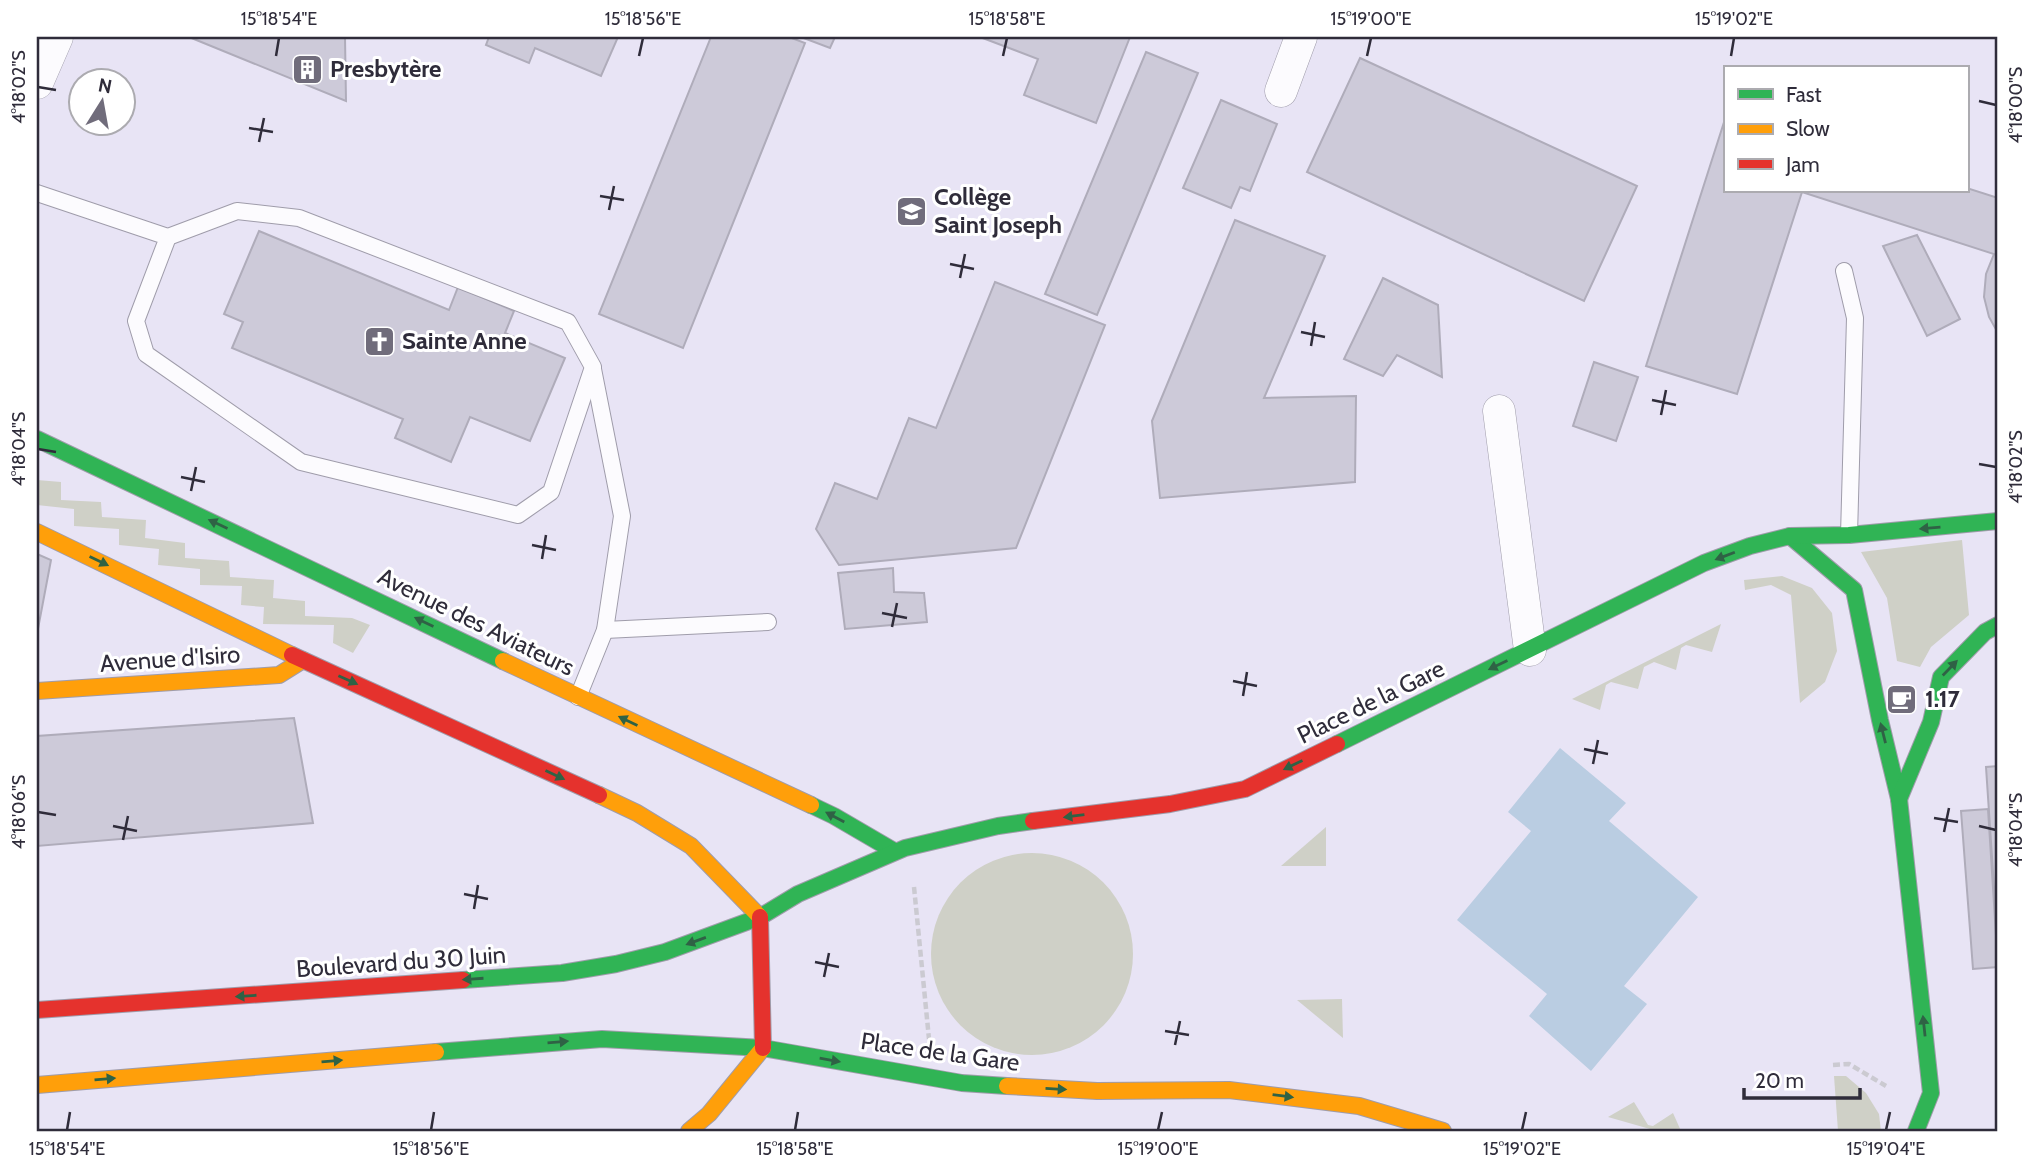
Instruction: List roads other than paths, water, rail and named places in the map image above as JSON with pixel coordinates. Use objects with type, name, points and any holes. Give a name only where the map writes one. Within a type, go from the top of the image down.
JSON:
[{"type":"main road","name":"Avenue des Aviateurs","points":[[37,439],[834,816],[894,851]]},
{"type":"main road","name":"Place de la Gare","points":[[760,917],[799,894],[894,851],[998,826],[1170,804],[1245,789],[1704,563],[1750,546],[1790,536],[1849,535],[1998,521]]},
{"type":"main road","points":[[37,532],[303,660],[637,813],[691,846],[760,917],[763,1048],[709,1114],[689,1131]]},
{"type":"main road","points":[[1790,536],[1854,590],[1899,799],[1935,1131]]},
{"type":"main road","points":[[1899,799],[1931,722],[1941,677],[1985,632],[1998,625]]},
{"type":"main road","name":"Avenue d'Isiro","points":[[37,691],[279,675],[303,660]]},
{"type":"main road","name":"Boulevard du 30 Juin","points":[[37,1010],[562,973],[617,964],[665,952],[760,917]]},
{"type":"main road","points":[[37,1085],[602,1039],[763,1048]]},
{"type":"main road","name":"Place de la Gare","points":[[763,1048],[962,1083],[1097,1091],[1229,1090],[1359,1105],[1443,1131]]},
{"type":"main road","points":[[1916,1131],[1931,1093]]},
{"type":"street","points":[[37,83],[57,37]]},
{"type":"street","points":[[1281,91],[1301,37]]},
{"type":"street","points":[[1499,411],[1530,650]]},
{"type":"lane","points":[[37,193],[168,237],[237,211],[299,218],[568,322],[593,367],[622,516],[605,630],[578,697]]},
{"type":"lane","points":[[168,237],[136,321],[146,354],[301,462],[518,515],[551,492],[593,367]]},
{"type":"lane","points":[[1844,271],[1855,318],[1849,535]]},
{"type":"lane","points":[[605,630],[768,622]]},
{"type":"water","points":[[1560,748],[1626,803],[1609,821],[1698,897],[1624,986],[1647,1004],[1591,1071],[1529,1016],[1547,994],[1457,920],[1531,831],[1508,812]]},
{"type":"place","name":"Presbytère","points":[[307,69]]},
{"type":"place","name":"Collège Saint Joseph","points":[[911,211]]},
{"type":"place","name":"Sainte Anne","points":[[379,341]]},
{"type":"place","name":"1.17","points":[[1902,699]]}]
